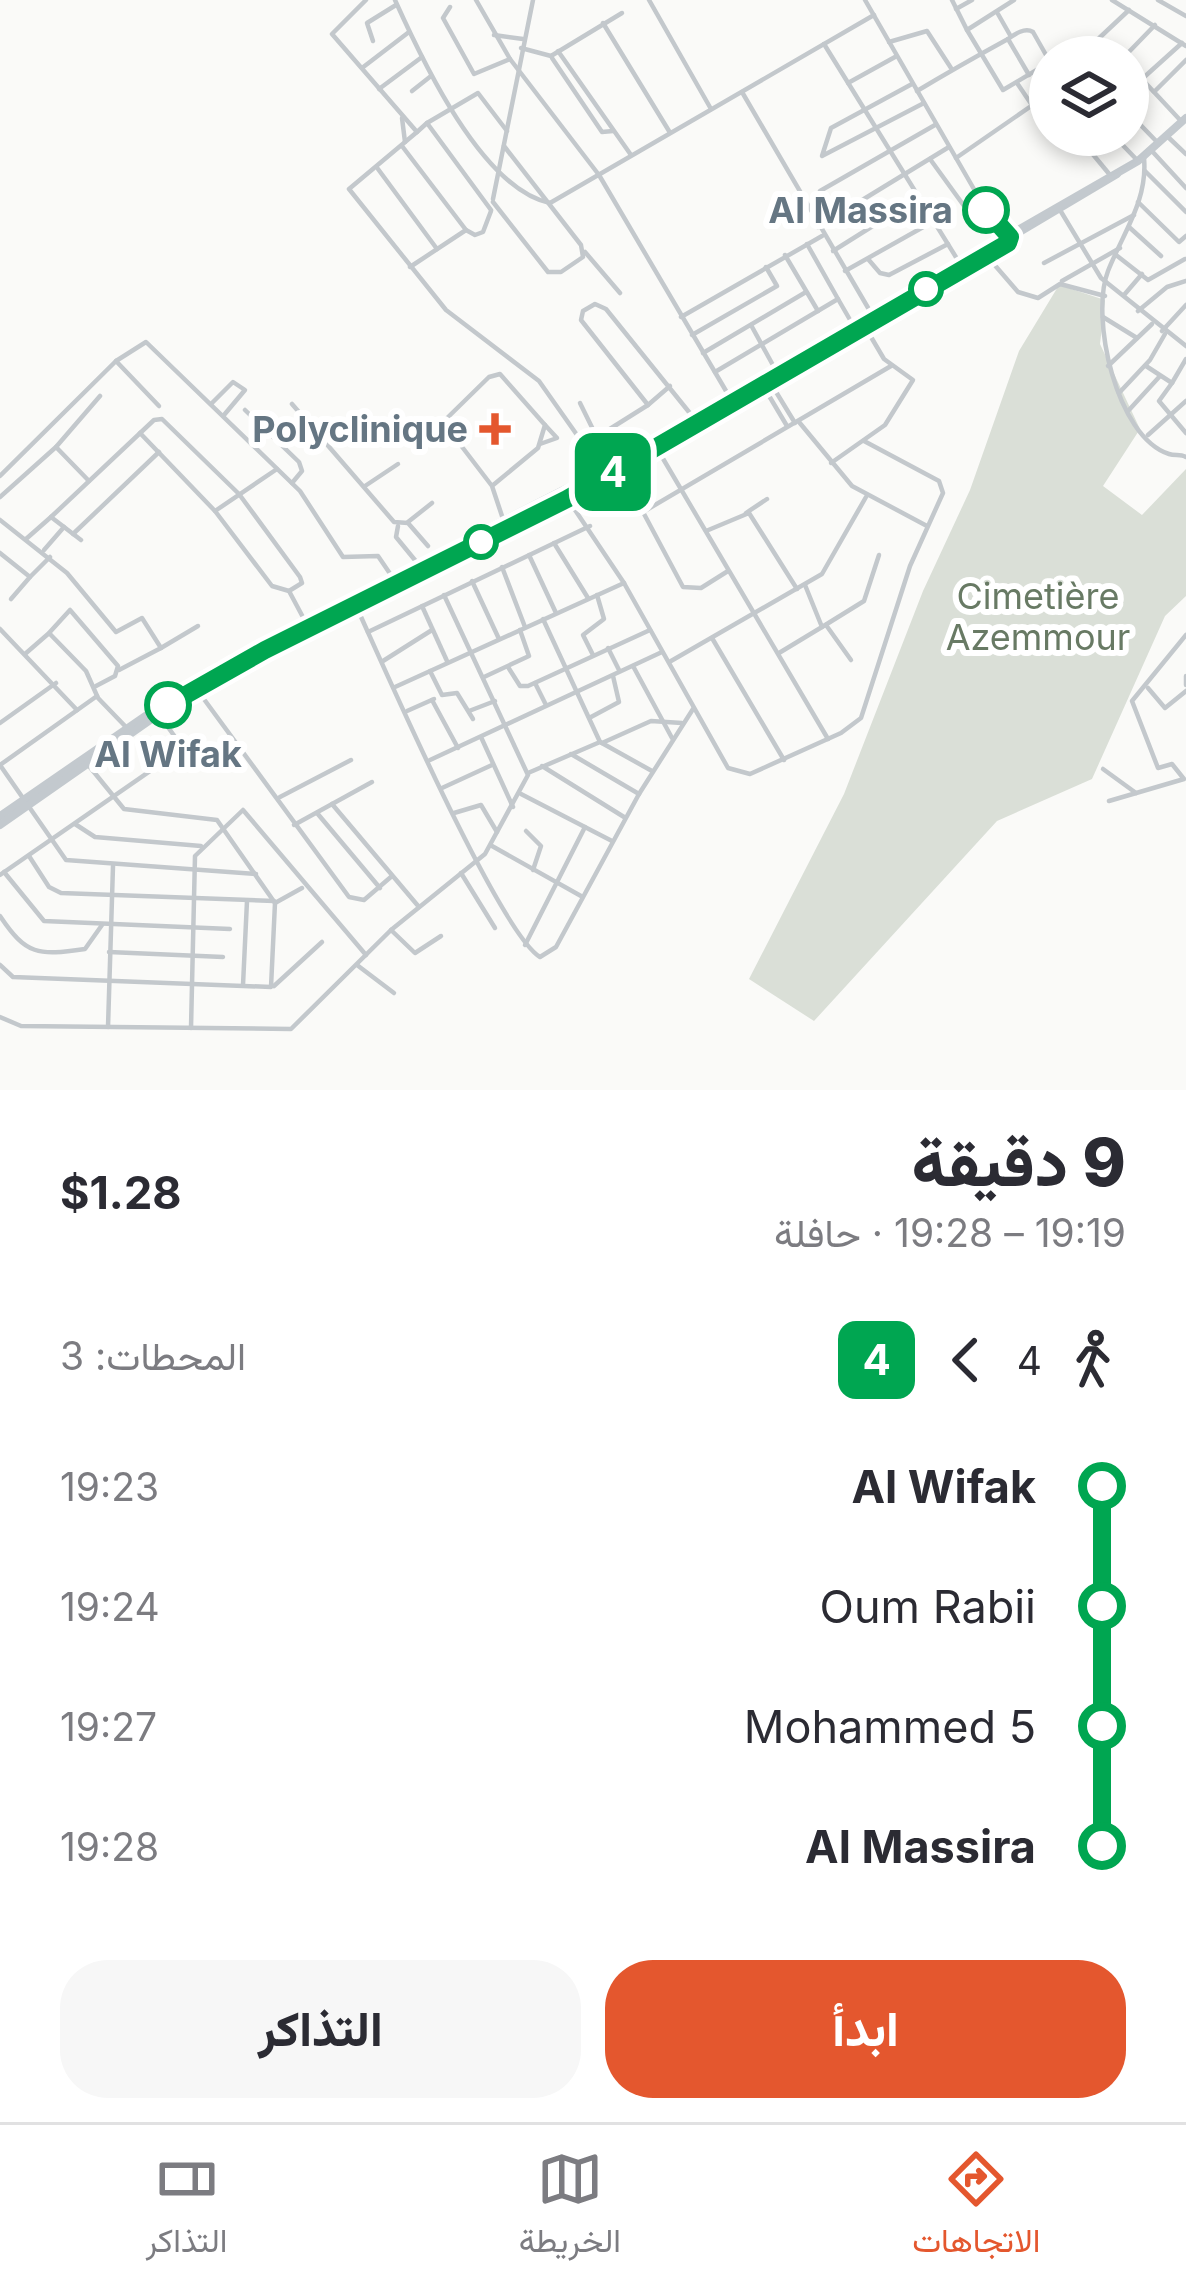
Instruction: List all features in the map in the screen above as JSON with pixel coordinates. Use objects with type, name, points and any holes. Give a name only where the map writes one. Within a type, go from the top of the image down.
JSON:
[{"type":"main road","points":[[873,316],[1147,157],[1184,120]]},
{"type":"main road","points":[[0,820],[125,726],[304,621],[570,495],[859,323],[986,255],[1004,238]]},
{"type":"main road","points":[[570,495],[606,466],[654,444],[766,378]]},
{"type":"main road","points":[[84,759],[194,685],[502,526]]},
{"type":"street","points":[[366,0],[332,34],[417,132]]},
{"type":"street","points":[[476,0],[510,59],[598,175],[729,396]]},
{"type":"street","points":[[402,118],[403,144],[466,230],[475,235],[483,232],[533,0]]},
{"type":"street","points":[[649,0],[711,110]]},
{"type":"street","points":[[866,0],[1004,238]]},
{"type":"street","points":[[952,0],[1003,90],[1029,75],[998,14]]},
{"type":"street","points":[[956,9],[972,0]]},
{"type":"street","points":[[967,30],[1014,0]]},
{"type":"street","points":[[1112,0],[1184,45],[1149,74]]},
{"type":"street","points":[[1162,1],[1186,16]]},
{"type":"street","points":[[373,41],[368,23],[396,2],[449,106],[523,195],[550,203],[874,15]]},
{"type":"street","points":[[451,7],[443,18],[474,74],[510,59]]},
{"type":"street","points":[[1102,36],[1129,10]]},
{"type":"street","points":[[554,54],[622,13]]},
{"type":"street","points":[[603,23],[670,133]]},
{"type":"street","points":[[1146,36],[1155,25]]},
{"type":"street","points":[[889,42],[927,31],[952,70]]},
{"type":"street","points":[[362,68],[409,32]]},
{"type":"street","points":[[924,103],[822,156],[831,128],[1010,38],[1034,32],[1036,36]]},
{"type":"street","points":[[494,34],[523,39]]},
{"type":"street","points":[[824,44],[959,262]]},
{"type":"street","points":[[521,48],[554,54],[631,155]]},
{"type":"street","points":[[554,54],[603,134],[614,131]]},
{"type":"street","points":[[848,83],[897,56]]},
{"type":"street","points":[[379,89],[422,57]]},
{"type":"street","points":[[1154,92],[1186,60]]},
{"type":"street","points":[[412,91],[431,76]]},
{"type":"street","points":[[1017,82],[1029,102]]},
{"type":"street","points":[[1149,87],[1184,120]]},
{"type":"street","points":[[577,95],[585,90]]},
{"type":"street","points":[[742,92],[873,316]]},
{"type":"street","points":[[507,131],[478,93],[449,106],[349,189],[452,315],[536,378],[606,466]]},
{"type":"street","points":[[956,158],[1029,105]]},
{"type":"street","points":[[428,123],[491,210]]},
{"type":"street","points":[[820,191],[936,124]]},
{"type":"street","points":[[1168,137],[1186,154]]},
{"type":"street","points":[[504,146],[620,293]]},
{"type":"street","points":[[818,226],[950,147]]},
{"type":"street","points":[[1095,156],[1114,176]]},
{"type":"street","points":[[1147,157],[1186,188]]},
{"type":"street","points":[[1147,157],[1134,215],[1105,282],[1107,367],[1148,436],[1167,453],[1183,454],[1186,446]]},
{"type":"street","points":[[1147,157],[1186,212]]},
{"type":"street","points":[[930,159],[967,210],[976,214],[986,210]]},
{"type":"street","points":[[378,169],[437,249]]},
{"type":"street","points":[[833,251],[919,197]]},
{"type":"street","points":[[493,202],[548,272],[568,268],[585,252]]},
{"type":"street","points":[[1138,202],[1186,249]]},
{"type":"street","points":[[1059,208],[1105,282],[1152,324],[1186,346]]},
{"type":"street","points":[[1044,263],[1134,215]]},
{"type":"street","points":[[845,271],[934,221]]},
{"type":"street","points":[[1129,227],[1161,256]]},
{"type":"street","points":[[410,267],[466,230]]},
{"type":"street","points":[[681,317],[823,235]]},
{"type":"street","points":[[1179,242],[1186,236]]},
{"type":"street","points":[[807,244],[838,299],[891,366],[912,375],[913,382],[892,418],[831,464]]},
{"type":"street","points":[[868,259],[880,273],[889,274],[948,244]]},
{"type":"street","points":[[986,255],[1024,296],[1038,298],[1118,252]]},
{"type":"street","points":[[1118,252],[1149,280],[1186,260]]},
{"type":"street","points":[[785,255],[818,311]]},
{"type":"street","points":[[766,266],[787,303]]},
{"type":"street","points":[[1124,295],[1142,274]]},
{"type":"street","points":[[1138,311],[1167,286],[1186,281]]},
{"type":"street","points":[[1057,284],[1105,296]]},
{"type":"street","points":[[692,335],[777,286]]},
{"type":"street","points":[[703,353],[806,292]]},
{"type":"street","points":[[715,372],[838,299]]},
{"type":"street","points":[[648,405],[581,320],[583,311],[593,304],[606,310],[693,417]]},
{"type":"street","points":[[1120,393],[1146,366],[1186,305]]},
{"type":"street","points":[[1103,317],[1137,338]]},
{"type":"street","points":[[1107,367],[1152,324]]},
{"type":"street","points":[[751,325],[761,345],[766,378],[794,424],[866,497],[927,526]]},
{"type":"street","points":[[0,476],[116,361],[147,342],[292,483],[343,557],[352,561],[376,556],[393,578]]},
{"type":"street","points":[[1186,359],[1159,400],[1186,433]]},
{"type":"street","points":[[116,361],[159,406]]},
{"type":"street","points":[[728,571],[688,590],[658,548],[643,513],[891,366]]},
{"type":"street","points":[[1146,366],[1172,383]]},
{"type":"street","points":[[492,486],[540,444],[557,438],[500,374],[489,377],[443,418],[492,486],[491,497],[502,526]]},
{"type":"street","points":[[1129,410],[1160,376]]},
{"type":"street","points":[[211,404],[233,382],[245,390],[224,415]]},
{"type":"street","points":[[597,436],[670,386]]},
{"type":"street","points":[[0,497],[56,447],[100,396]]},
{"type":"street","points":[[1148,436],[1186,401]]},
{"type":"street","points":[[292,404],[365,487],[428,546]]},
{"type":"street","points":[[580,404],[606,466]]},
{"type":"street","points":[[245,410],[299,462],[302,470],[292,483]]},
{"type":"street","points":[[26,539],[162,418],[239,494],[302,583]]},
{"type":"street","points":[[540,444],[545,425]]},
{"type":"street","points":[[140,433],[215,511],[272,586],[290,591],[315,578]]},
{"type":"street","points":[[570,495],[734,773],[750,774],[856,724],[865,712],[927,526],[943,493],[941,483],[864,441]]},
{"type":"street","points":[[654,444],[828,739]]},
{"type":"street","points":[[56,447],[89,481]]},
{"type":"street","points":[[73,533],[159,452]]},
{"type":"street","points":[[365,487],[398,464]]},
{"type":"street","points":[[215,511],[277,469]]},
{"type":"street","points":[[668,663],[827,570],[866,497]]},
{"type":"street","points":[[706,531],[766,499]]},
{"type":"street","points":[[418,565],[396,536],[403,524],[432,503]]},
{"type":"street","points":[[746,513],[797,589]]},
{"type":"street","points":[[51,517],[81,540]]},
{"type":"street","points":[[1,522],[50,557],[116,632],[142,618],[161,648]]},
{"type":"street","points":[[368,632],[590,526]]},
{"type":"street","points":[[42,551],[64,527]]},
{"type":"street","points":[[554,543],[588,598]]},
{"type":"street","points":[[0,553],[30,577]]},
{"type":"street","points":[[529,555],[556,613]]},
{"type":"street","points":[[777,654],[863,601],[879,555]]},
{"type":"street","points":[[11,599],[50,557]]},
{"type":"street","points":[[483,677],[530,655],[502,567]]},
{"type":"street","points":[[472,581],[500,639]]},
{"type":"street","points":[[395,687],[624,583]]},
{"type":"street","points":[[805,585],[824,626],[851,661]]},
{"type":"street","points":[[290,591],[304,621]]},
{"type":"street","points":[[0,1017],[16,1026],[291,1028],[392,930],[476,862],[499,835],[527,774],[444,595]]},
{"type":"street","points":[[593,655],[583,635],[604,619],[596,595]]},
{"type":"street","points":[[354,601],[476,862],[525,945],[540,957],[550,954],[652,771],[694,707]]},
{"type":"street","points":[[422,606],[447,662]]},
{"type":"street","points":[[25,654],[73,610],[119,670]]},
{"type":"street","points":[[543,619],[601,743],[652,771]]},
{"type":"street","points":[[96,686],[198,626]]},
{"type":"street","points":[[0,629],[56,682],[77,710]]},
{"type":"street","points":[[383,661],[433,630]]},
{"type":"street","points":[[508,667],[520,686],[535,683],[650,630]]},
{"type":"street","points":[[49,633],[125,726]]},
{"type":"street","points":[[1108,801],[1184,779],[1172,764],[1158,768],[1132,701],[1186,634]]},
{"type":"street","points":[[712,638],[784,760]]},
{"type":"street","points":[[589,718],[619,702],[617,674],[608,648]]},
{"type":"street","points":[[430,760],[662,652]]},
{"type":"street","points":[[633,666],[672,738]]},
{"type":"street","points":[[430,671],[442,695]]},
{"type":"street","points":[[1146,686],[1165,708],[1186,688],[1186,676]]},
{"type":"street","points":[[0,723],[56,682]]},
{"type":"street","points":[[535,683],[547,707]]},
{"type":"street","points":[[194,685],[352,900],[364,900],[392,876]]},
{"type":"street","points":[[406,711],[458,693],[473,719]]},
{"type":"street","points":[[97,696],[0,765],[71,863],[256,874]]},
{"type":"street","points":[[432,700],[458,748]]},
{"type":"street","points":[[469,711],[495,701]]},
{"type":"street","points":[[157,712],[180,749],[2,874],[40,920],[230,928]]},
{"type":"street","points":[[527,774],[660,720],[683,723]]},
{"type":"street","points":[[481,737],[513,807]]},
{"type":"street","points":[[570,753],[639,794]]},
{"type":"street","points":[[84,759],[128,811],[207,816],[224,827],[274,902],[273,986]]},
{"type":"street","points":[[280,796],[351,760]]},
{"type":"street","points":[[442,788],[494,764]]},
{"type":"street","points":[[542,766],[625,818]]},
{"type":"street","points":[[1103,769],[1136,793]]},
{"type":"street","points":[[467,777],[473,788]]},
{"type":"street","points":[[294,825],[372,782]]},
{"type":"street","points":[[521,794],[613,841]]},
{"type":"street","points":[[332,805],[419,907]]},
{"type":"street","points":[[454,813],[481,805],[499,835]]},
{"type":"street","points":[[191,1028],[193,870],[201,846],[246,812],[303,887],[366,955]]},
{"type":"street","points":[[317,813],[380,888]]},
{"type":"street","points":[[75,824],[95,837],[201,846]]},
{"type":"street","points":[[525,945],[585,827]]},
{"type":"street","points":[[526,831],[541,846],[533,871]]},
{"type":"street","points":[[492,846],[583,897]]},
{"type":"street","points":[[28,856],[53,890],[274,902],[303,887]]},
{"type":"street","points":[[107,1027],[106,924],[113,866]]},
{"type":"street","points":[[461,873],[495,928]]},
{"type":"street","points":[[243,986],[247,901]]},
{"type":"street","points":[[0,916],[24,948],[37,952],[85,950],[106,924]]},
{"type":"street","points":[[392,930],[415,953],[442,936]]},
{"type":"street","points":[[0,965],[10,977],[273,986],[291,976],[322,942]]},
{"type":"street","points":[[108,952],[223,957]]},
{"type":"street","points":[[357,965],[394,993]]},
{"type":"green space","name":"Cimetière Azemmour","points":[[1059,285],[1105,300],[1100,344],[1140,429],[1103,486],[1142,515],[1186,469],[1186,596],[1165,616],[1092,779],[997,821],[814,1021],[749,979],[844,794],[923,591],[970,490],[1019,351]]},
{"type":"bus line","name":"4","points":[[168,705],[265,650],[567,499],[1011,241],[986,210]]},
{"type":"place","name":"Al Massira","points":[[986,210]]},
{"type":"place","name":"Polyclinique","points":[[495,429]]},
{"type":"place","name":"Al Wifak","points":[[168,705]]}]
